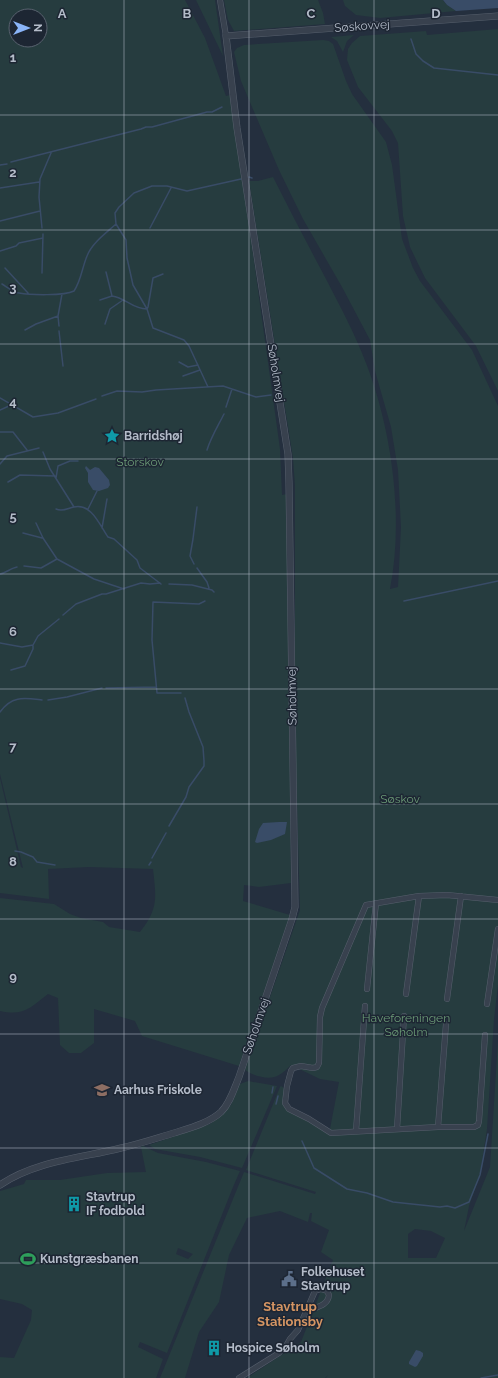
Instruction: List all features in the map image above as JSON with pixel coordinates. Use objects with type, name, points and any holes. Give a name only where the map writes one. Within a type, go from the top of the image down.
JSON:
[{"type":"street","points":[[220,0],[226,36]]},
{"type":"street","name":"Søskovvej","points":[[226,36],[498,16]]},
{"type":"street","name":"Søholmvej","points":[[0,1185],[20,1173],[36,1168],[122,1148],[178,1131],[212,1118],[221,1111],[230,1100],[239,1077],[295,907],[290,491],[288,454],[237,123],[226,36]]},
{"type":"street","points":[[406,994],[419,896]]},
{"type":"street","points":[[485,1035],[479,1121],[478,1125],[474,1127],[438,1126],[332,1133],[289,1109],[285,1103],[291,1071],[293,1068],[301,1066],[314,1068],[317,1067],[319,1063],[320,1017],[322,1008],[366,905],[419,896],[461,896],[498,900]]},
{"type":"street","points":[[447,999],[461,896]]},
{"type":"street","points":[[367,989],[376,903]]},
{"type":"street","points":[[487,1004],[498,929]]},
{"type":"street","points":[[356,1131],[365,1006]]},
{"type":"street","points":[[397,1129],[404,1016]]},
{"type":"street","points":[[438,1126],[446,1024]]},
{"type":"street","points":[[239,1378],[279,1353],[298,1330],[316,1290],[321,1289],[327,1291],[329,1295],[324,1304],[307,1311]]},
{"type":"green space","name":"Storskov","points":[[0,0],[185,0],[205,38],[226,96],[231,95],[280,449],[282,495],[287,494],[291,883],[259,887],[244,885],[243,901],[290,915],[239,1066],[142,1036],[135,1021],[94,1009],[94,1043],[81,1053],[69,1053],[60,1045],[58,998],[48,994],[31,1007],[21,1012],[0,1011],[0,898],[54,904],[70,914],[81,918],[103,922],[109,927],[140,932],[150,916],[155,902],[153,869],[89,867],[48,869],[49,899],[0,893],[0,778],[21,867],[23,868],[0,774]]},
{"type":"green space","points":[[196,0],[215,0],[223,56]]},
{"type":"green space","points":[[224,0],[318,0],[325,24],[234,31],[228,20]]},
{"type":"green space","points":[[343,0],[443,0],[447,5],[456,11],[380,18],[356,15],[345,6]]},
{"type":"green space","points":[[498,29],[498,391],[476,346],[425,278],[410,247],[403,216],[398,143],[392,131],[358,87],[347,60],[348,49],[360,36],[426,31],[427,35]]},
{"type":"green space","points":[[354,35],[347,41],[343,52],[337,41],[331,37]]},
{"type":"green space","points":[[323,40],[329,41],[333,44],[352,94],[386,142],[392,165],[402,239],[413,268],[420,281],[472,350],[498,406],[498,985],[494,1019],[487,1129],[480,1174],[469,1206],[464,1231],[490,1167],[498,1040],[498,1378],[326,1378],[328,1375],[325,1378],[247,1378],[301,1342],[333,1260],[321,1252],[329,1230],[311,1221],[312,1213],[310,1213],[308,1222],[280,1211],[247,1218],[229,1255],[219,1302],[199,1332],[185,1378],[160,1378],[244,1172],[315,1194],[316,1192],[246,1170],[280,1087],[281,1086],[284,1088],[284,1104],[286,1109],[329,1134],[339,1082],[320,1079],[291,1065],[281,1074],[271,1078],[257,1076],[245,1070],[300,910],[295,732],[295,486],[293,458],[249,181],[258,181],[273,177],[342,310],[366,363],[383,417],[389,445],[393,474],[396,533],[390,589],[398,587],[401,527],[398,470],[391,427],[375,371],[370,340],[303,219],[279,170],[241,81],[234,52],[237,48],[244,45]],"holes":[[[415,1229],[431,1231],[445,1238],[436,1258],[408,1258],[408,1234]]]},
{"type":"green space","points":[[248,1081],[277,1086],[242,1168],[200,1157],[155,1149],[149,1145],[210,1124],[221,1116],[231,1105],[240,1084]]},
{"type":"green space","points":[[143,1146],[158,1153],[206,1162],[240,1171],[167,1353],[140,1342],[138,1347],[163,1359],[156,1378],[0,1378],[0,1357],[14,1358],[31,1320],[32,1310],[22,1304],[0,1299],[0,1191],[24,1184],[26,1180],[60,1180],[107,1173],[146,1172],[141,1147]],"holes":[[[178,1248],[193,1254],[188,1259],[176,1254]]]},
{"type":"water","points":[[443,0],[498,0],[498,8],[456,11],[447,5]]},
{"type":"water","points":[[86,466],[90,470],[95,467],[99,468],[109,480],[110,485],[108,488],[99,491],[93,490],[88,482],[88,473],[85,468]]},
{"type":"water","points":[[287,822],[285,834],[271,840],[257,843],[255,842],[259,829],[263,823]]},
{"type":"water","points":[[416,1350],[423,1353],[423,1356],[415,1367],[409,1364],[409,1362]]},
{"type":"waterway","points":[[411,39],[416,54],[423,61],[434,68],[498,75]]},
{"type":"waterway","points":[[11,162],[146,127],[152,127],[207,112],[212,112],[222,107]]},
{"type":"waterway","points":[[42,228],[39,197],[40,179],[51,153]]},
{"type":"waterway","points":[[0,165],[7,164]]},
{"type":"waterway","points":[[2,284],[15,292],[24,294],[39,295],[69,293],[74,291],[89,251],[100,238],[116,224],[115,213],[119,207],[134,193],[152,186],[167,186],[187,191],[241,179]]},
{"type":"waterway","points":[[0,188],[39,182]]},
{"type":"waterway","points":[[150,228],[171,188]]},
{"type":"waterway","points":[[0,221],[40,211]]},
{"type":"waterway","points":[[116,224],[126,240],[127,258],[133,285],[147,309],[153,328],[184,340],[189,346],[208,387]]},
{"type":"waterway","points":[[42,273],[43,234]]},
{"type":"waterway","points":[[0,251],[16,246],[19,243],[43,238]]},
{"type":"waterway","points":[[5,268],[28,293]]},
{"type":"waterway","points":[[106,272],[112,296],[142,309],[147,309],[148,307],[153,278],[163,274]]},
{"type":"waterway","points":[[59,326],[58,316],[62,294]]},
{"type":"waterway","points":[[100,300],[112,296]]},
{"type":"waterway","points":[[105,324],[110,309],[123,300]]},
{"type":"waterway","points":[[25,330],[36,324],[58,316]]},
{"type":"waterway","points":[[59,331],[63,366]]},
{"type":"waterway","points":[[179,362],[188,367],[198,365]]},
{"type":"waterway","points":[[183,376],[200,370]]},
{"type":"waterway","points":[[102,396],[117,391],[142,392],[223,386],[256,397],[271,395]]},
{"type":"waterway","points":[[226,407],[232,389]]},
{"type":"waterway","points":[[0,398],[33,417],[58,413],[96,399]]},
{"type":"waterway","points":[[0,410],[11,405]]},
{"type":"waterway","points":[[207,450],[224,414]]},
{"type":"waterway","points":[[0,432],[13,432],[27,450]]},
{"type":"waterway","points":[[0,464],[7,456],[39,448]]},
{"type":"waterway","points":[[43,452],[50,469],[74,507]]},
{"type":"waterway","points":[[56,478],[58,466],[70,461],[78,461]]},
{"type":"waterway","points":[[8,482],[20,475],[55,476]]},
{"type":"waterway","points":[[88,509],[97,491]]},
{"type":"waterway","points":[[102,528],[107,499]]},
{"type":"waterway","points":[[56,509],[63,510],[74,507],[86,508],[95,516],[108,537],[114,539],[137,560],[140,568],[161,584]]},
{"type":"waterway","points":[[194,564],[190,556],[197,507]]},
{"type":"waterway","points":[[36,523],[43,538],[57,559]]},
{"type":"waterway","points":[[23,533],[42,538]]},
{"type":"waterway","points":[[24,566],[41,568],[57,559],[94,579],[124,589]]},
{"type":"waterway","points":[[0,574],[17,567]]},
{"type":"waterway","points":[[197,568],[207,582],[209,588]]},
{"type":"waterway","points":[[404,601],[498,581]]},
{"type":"waterway","points":[[63,615],[76,604],[102,594],[141,583],[160,583]]},
{"type":"waterway","points":[[169,584],[192,585],[212,590],[214,592]]},
{"type":"waterway","points":[[181,693],[157,693],[152,640],[153,602],[199,604],[205,601]]},
{"type":"waterway","points":[[0,643],[22,647],[33,645],[38,636],[59,619]]},
{"type":"waterway","points":[[11,670],[25,666],[33,646]]},
{"type":"waterway","points":[[106,688],[156,687]]},
{"type":"waterway","points":[[48,700],[102,688]]},
{"type":"waterway","points":[[0,712],[14,700],[24,698],[42,700]]},
{"type":"waterway","points":[[169,826],[186,797],[189,787],[204,766],[203,747],[185,698]]},
{"type":"waterway","points":[[152,858],[166,833]]},
{"type":"waterway","points":[[15,851],[33,857],[37,862],[55,865]]},
{"type":"waterway","points":[[272,1093],[273,1087]]},
{"type":"waterway","points":[[276,1104],[278,1096]]},
{"type":"waterway","points":[[302,1141],[314,1168],[347,1189],[367,1193],[393,1202],[440,1207],[447,1206],[455,1208],[469,1202],[480,1175],[488,1134]]},
{"type":"waterway","points":[[481,1378],[498,1375]]},
{"type":"place","name":"Barridshøj","points":[[112,436]]},
{"type":"place","name":"Aarhus Friskole","points":[[102,1090]]},
{"type":"place","name":"Stavtrup IF fodbold","points":[[74,1204]]},
{"type":"place","name":"Kunstgræsbanen","points":[[28,1259]]},
{"type":"place","name":"Folkehuset Stavtrup","points":[[289,1279]]},
{"type":"place","name":"Hospice Søholm","points":[[214,1348]]},
{"type":"district","name":"Stavtrup Stationsby","points":[[290,1314]]},
{"type":"park label","name":"Søskov","points":[[400,799]]},
{"type":"park label","name":"Haveforeningen Søholm","points":[[406,1025]]}]
